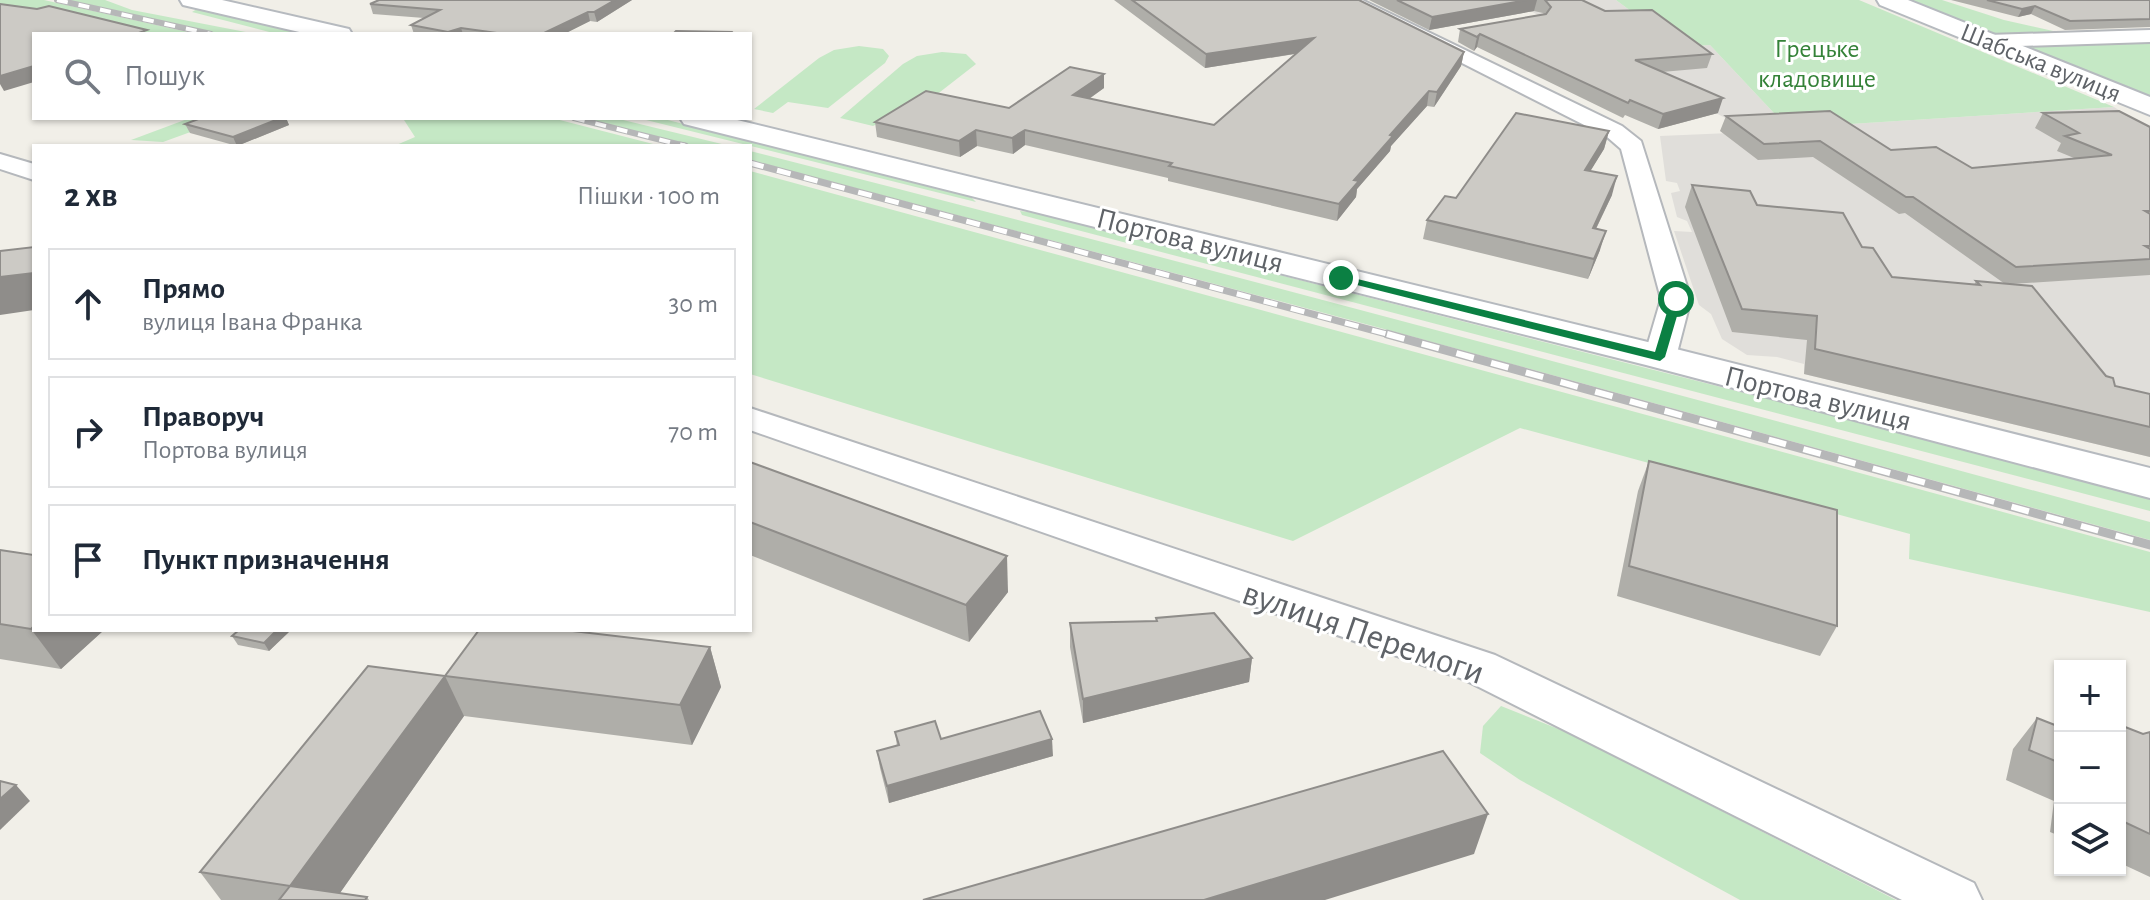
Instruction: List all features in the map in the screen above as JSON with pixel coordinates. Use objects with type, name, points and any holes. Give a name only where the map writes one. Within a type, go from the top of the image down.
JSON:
[{"type":"main road","points":[[191,0],[331,32]]},
{"type":"main road","name":"Шабська вулиця","points":[[1888,0],[2150,107]]},
{"type":"main road","name":"Портова вулиця","points":[[702,120],[1660,357],[2150,483]]},
{"type":"street","points":[[1347,0],[1614,131],[1632,146],[1676,299],[1660,357]]},
{"type":"street","points":[[1427,39],[1460,33]]},
{"type":"street","points":[[1988,41],[2150,36]]},
{"type":"street","points":[[0,161],[32,171]]},
{"type":"street","name":"вулиця Перемоги","points":[[752,419],[1479,667],[1955,900]]},
{"type":"shaded area","points":[[1511,0],[1616,0],[1679,47],[1710,45],[1788,128],[2114,107],[2150,130],[2150,457],[1804,374],[1804,364],[1777,357],[1747,355],[1722,339],[1711,314],[1699,305],[1674,231],[1692,232],[1687,221],[1677,217],[1671,193],[1680,191],[1677,183],[1666,181],[1660,136],[1753,132]]},
{"type":"green space","points":[[0,0],[44,0],[188,32],[142,32],[85,17],[0,8]]},
{"type":"green space","points":[[64,0],[105,0],[132,10],[246,32],[211,32]]},
{"type":"green space","name":"Грецьке кладовище","points":[[1616,0],[1859,0],[2114,107],[1788,128],[1710,45],[1679,47]]},
{"type":"green space","points":[[1903,0],[1942,0],[2004,20],[2062,33],[1999,36]]},
{"type":"green space","points":[[197,9],[301,32],[269,32],[192,12]]},
{"type":"green space","points":[[2150,40],[2150,99],[2023,47],[2030,44]]},
{"type":"green space","points":[[859,46],[883,49],[889,56],[885,63],[828,108],[788,102],[773,113],[754,109],[819,58],[834,50]]},
{"type":"green space","points":[[942,52],[966,54],[976,64],[940,92],[873,126],[840,118],[903,64],[917,56]]},
{"type":"green space","points":[[185,120],[224,120],[163,142],[131,140]]},
{"type":"green space","points":[[404,120],[560,120],[653,144],[399,144],[415,137]]},
{"type":"green space","points":[[590,120],[623,120],[722,144],[686,144]]},
{"type":"green space","points":[[646,120],[668,120],[971,197],[976,202],[752,144]]},
{"type":"green space","points":[[752,152],[1276,287],[2150,522],[2150,540],[1414,337],[752,161]]},
{"type":"green space","points":[[752,172],[2150,552],[2150,612],[1909,559],[1910,534],[1520,428],[1293,541],[752,375]]},
{"type":"green space","points":[[1020,211],[2150,496],[2150,511],[1062,226],[1022,215]]},
{"type":"green space","points":[[1501,706],[1571,734],[1896,900],[1740,900],[1520,780],[1480,753],[1483,726]]},
{"type":"building","points":[[379,0],[615,0],[546,32],[490,32],[461,28],[448,32],[411,25],[440,10],[370,4]]},
{"type":"building","points":[[1132,0],[1359,0],[1464,52],[1437,92],[1429,91],[1390,135],[1393,136],[1354,180],[1359,181],[1339,204],[1025,130],[1012,138],[976,130],[959,141],[875,122],[926,91],[1009,108],[1070,67],[1104,74],[1073,95],[1214,125],[1314,38],[1206,54]]},
{"type":"building","points":[[1397,0],[1527,0],[1432,17]]},
{"type":"building","points":[[1545,0],[1582,0],[1605,11],[1652,10],[1712,54],[1635,60],[1723,98],[1663,114],[1630,100],[1628,103],[1480,34],[1477,37],[1460,29],[1546,14],[1551,7]]},
{"type":"building","points":[[1987,0],[2150,0],[2150,19],[2070,21],[2035,6],[2022,9]]},
{"type":"building","points":[[0,4],[37,9],[49,6],[147,30],[32,32],[32,67],[0,76]]},
{"type":"building","points":[[1830,111],[1891,150],[1936,147],[1972,168],[2112,155],[2065,136],[2079,133],[2043,113],[2119,111],[2150,127],[2150,211],[2145,211],[2150,214],[2150,246],[2145,246],[2150,249],[2150,259],[2016,267],[1913,197],[1906,197],[1820,141],[1764,144],[1726,116]]},
{"type":"building","points":[[1516,113],[1609,131],[1585,170],[1617,176],[1593,228],[1606,231],[1594,259],[1427,220],[1445,196],[1456,198]]},
{"type":"building","points":[[196,120],[276,120],[233,137],[185,124]]},
{"type":"building","points":[[1692,185],[1750,191],[1757,205],[1843,213],[1862,247],[1873,248],[1892,277],[2032,286],[2106,376],[2113,378],[2115,386],[2150,394],[2150,427],[1815,349],[1817,316],[1742,309]]},
{"type":"building","points":[[32,247],[32,273],[0,277],[0,251]]},
{"type":"building","points":[[1649,461],[1837,510],[1837,626],[1629,566]]},
{"type":"building","points":[[752,463],[1007,556],[966,605],[752,523]]},
{"type":"building","points":[[0,550],[32,555],[32,628],[0,624]]},
{"type":"building","points":[[1214,613],[1252,658],[1083,699],[1070,623],[1157,621],[1156,618]]},
{"type":"building","points":[[237,632],[275,632],[264,643],[232,636]]},
{"type":"building","points":[[478,632],[581,632],[710,647],[680,705],[445,676]]},
{"type":"building","points":[[368,666],[445,676],[290,886],[200,872]]},
{"type":"building","points":[[1040,711],[1052,739],[887,786],[877,751],[899,745],[895,732],[935,721],[941,739]]},
{"type":"building","points":[[2037,718],[2054,725],[2054,760],[2029,750]]},
{"type":"building","points":[[2126,727],[2143,734],[2150,732],[2150,834],[2126,823]]},
{"type":"building","points":[[1443,751],[1488,814],[1204,900],[923,900]]},
{"type":"building","points":[[0,781],[16,785],[0,799]]},
{"type":"building","points":[[290,886],[367,897],[365,900],[279,900]]},
{"type":"railway","points":[[57,0],[202,32]]},
{"type":"railway","points":[[582,120],[677,144]]},
{"type":"railway","points":[[752,164],[1394,336]]},
{"type":"railway","points":[[1387,334],[2150,545]]},
{"type":"route","points":[[1341,278],[1660,357],[1676,299]]}]
